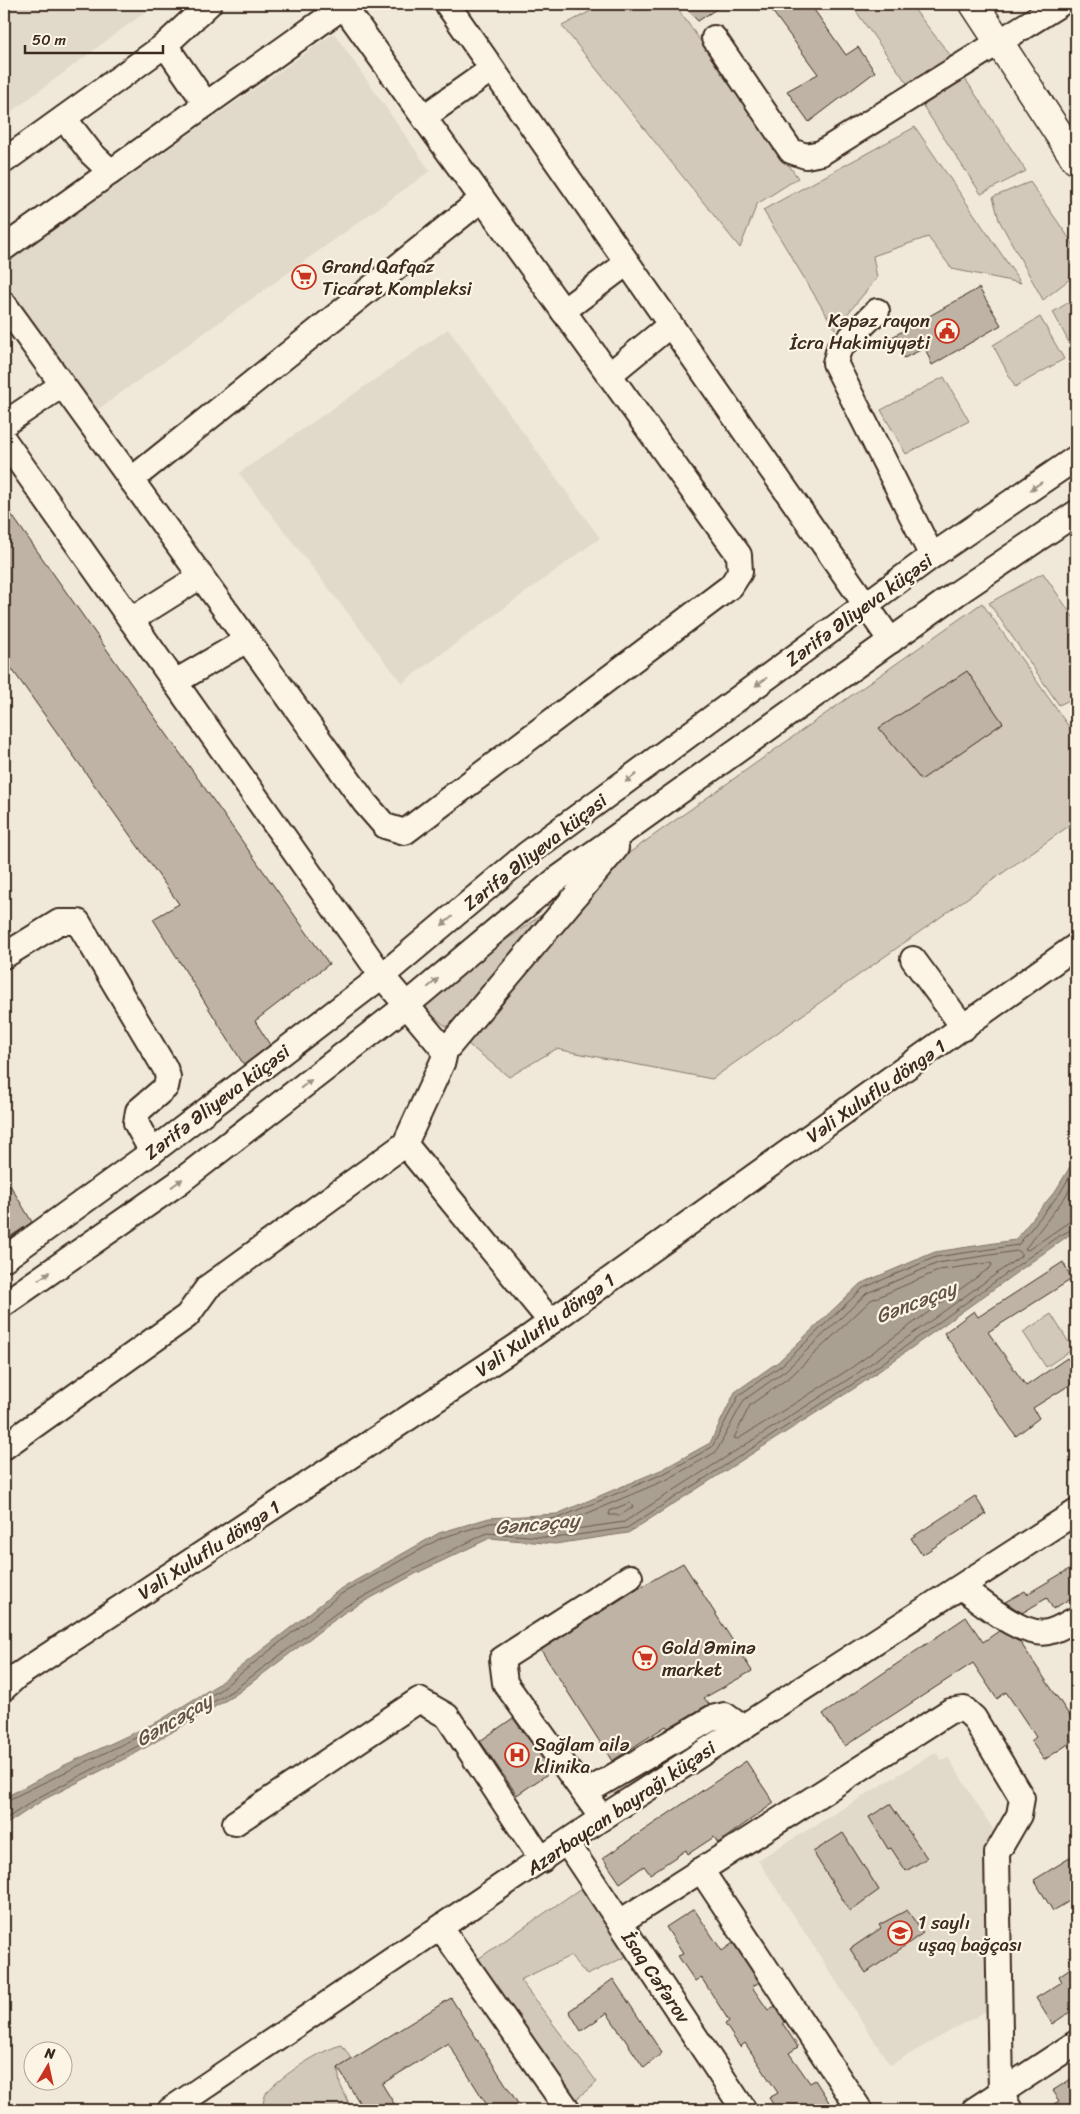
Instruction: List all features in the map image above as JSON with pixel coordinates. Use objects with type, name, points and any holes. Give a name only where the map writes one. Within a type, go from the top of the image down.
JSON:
[{"type":"main road","points":[[974,4],[1076,160]]},
{"type":"street","points":[[4,161],[165,45],[209,4]]},
{"type":"street","points":[[447,4],[891,641]]},
{"type":"street","points":[[714,38],[791,151],[806,156],[821,153],[1060,4]]},
{"type":"street","points":[[4,248],[343,5],[739,555],[740,572],[731,586],[405,832],[385,826],[365,803],[4,304]]},
{"type":"street","points":[[165,45],[206,104]]},
{"type":"street","points":[[424,117],[492,69]]},
{"type":"street","points":[[64,118],[91,153],[111,172]]},
{"type":"street","points":[[132,480],[482,199]]},
{"type":"street","points":[[563,311],[627,264]]},
{"type":"street","points":[[878,310],[838,349],[835,363],[932,556]]},
{"type":"street","points":[[609,375],[670,325]]},
{"type":"street","points":[[4,424],[62,385]]},
{"type":"street","points":[[4,440],[382,976],[445,1051]]},
{"type":"street","name":"Zərifə Əliyeva küçəsi","points":[[4,1259],[152,1152],[382,976],[527,854],[932,556],[1076,458]]},
{"type":"street","name":"Zərifə Əliyeva küçəsi","points":[[4,1304],[178,1183],[408,1005],[556,880],[891,641],[1076,513]]},
{"type":"street","points":[[131,620],[201,576]]},
{"type":"street","points":[[175,682],[247,640]]},
{"type":"street","points":[[4,1447],[187,1316],[208,1287],[405,1144],[443,1061],[445,1051],[638,822]]},
{"type":"street","points":[[4,956],[59,922],[78,922],[165,1068],[168,1077],[166,1087],[138,1111],[136,1123],[152,1152]]},
{"type":"street","name":"Vəli Xuluflu döngə 1","points":[[4,1688],[17,1676],[551,1322],[1076,946]]},
{"type":"street","points":[[913,959],[964,1028]]},
{"type":"street","points":[[405,1144],[551,1322]]},
{"type":"street","name":"Azərbaycan bayrağı küçəsi","points":[[170,2110],[602,1818],[1076,1512]]},
{"type":"street","points":[[602,1818],[505,1683],[502,1659],[630,1577]]},
{"type":"street","points":[[961,1587],[1011,1623],[1027,1630],[1048,1633],[1076,1619]]},
{"type":"street","points":[[235,1823],[419,1700],[447,1716],[542,1860]]},
{"type":"street","points":[[620,1922],[950,1711],[964,1709],[974,1718],[1022,1798],[1019,1815],[997,1853],[1005,2101]]},
{"type":"street","points":[[585,1793],[712,1718],[725,1715],[743,1728]]},
{"type":"street","name":"İsaq Cəfərov","points":[[567,1843],[744,2110]]},
{"type":"street","points":[[701,1870],[860,2110]]},
{"type":"street","points":[[441,1928],[568,2110]]},
{"type":"street","points":[[974,2110],[1005,2101],[1076,2043]]},
{"type":"shaded area","points":[[4,4],[156,4],[4,117]]},
{"type":"shaded area","points":[[604,4],[678,4],[680,12],[798,178],[757,204],[740,248],[562,26]]},
{"type":"shaded area","points":[[860,4],[910,4],[954,60],[911,89],[853,7]]},
{"type":"shaded area","points":[[334,33],[430,171],[97,410],[4,283],[4,265]]},
{"type":"shaded area","points":[[964,77],[1026,171],[981,194],[923,106]]},
{"type":"shaded area","points":[[915,127],[1021,283],[952,269],[928,237],[873,256],[877,278],[835,329],[763,210]]},
{"type":"shaded area","points":[[1030,182],[1076,248],[1076,274],[1043,300],[999,220],[993,197]]},
{"type":"shaded area","points":[[1076,298],[1076,356],[1053,312]]},
{"type":"shaded area","points":[[1040,317],[1064,359],[1015,387],[993,345]]},
{"type":"shaded area","points":[[448,329],[600,538],[402,683],[239,473]]},
{"type":"shaded area","points":[[944,377],[969,421],[906,454],[881,410]]},
{"type":"shaded area","points":[[1043,573],[1076,621],[1076,697],[1059,705],[989,603]]},
{"type":"shaded area","points":[[982,603],[1076,737],[1076,821],[712,1079],[556,1049],[509,1077],[417,1003]]},
{"type":"shaded area","points":[[1051,1314],[1073,1349],[1046,1367],[1023,1332]]},
{"type":"shaded area","name":"1 saylı uşaq bağçası","points":[[936,1752],[941,1760],[948,1757],[994,1831],[995,2006],[890,2065],[758,1860]]},
{"type":"shaded area","points":[[584,1886],[629,1955],[587,1975],[570,1956],[520,1980],[597,2082],[574,2101],[475,1961]]},
{"type":"shaded area","points":[[342,2045],[352,2060],[338,2068],[340,2084],[352,2110],[261,2110],[267,2092],[282,2078],[313,2057]]},
{"type":"water","name":"Gəncəçay","points":[[1076,1157],[1076,1230],[861,1384],[628,1533],[555,1544],[490,1538],[417,1573],[345,1612],[235,1695],[138,1752],[43,1800],[4,1826],[4,1798],[63,1766],[159,1721],[217,1685],[339,1590],[439,1533],[489,1518],[557,1514],[663,1469],[710,1443],[735,1392],[778,1362],[860,1284],[935,1252],[1015,1240],[1056,1190]]},
{"type":"building","points":[[681,4],[724,4],[698,21]]},
{"type":"building","points":[[767,4],[810,4],[846,55],[858,47],[875,72],[809,122],[787,91],[818,74]]},
{"type":"building","name":"Kəpəz rayon İcra Hakimiyyəti","points":[[979,288],[1001,325],[932,365],[925,348],[904,358],[892,337]]},
{"type":"building","points":[[4,504],[329,964],[255,1021],[270,1045],[244,1065],[153,919],[179,904],[4,658]]},
{"type":"building","points":[[967,671],[1003,723],[921,780],[879,728]]},
{"type":"building","points":[[4,1175],[32,1222],[4,1241]]},
{"type":"building","points":[[1063,1262],[1072,1279],[988,1332],[1026,1386],[1067,1358],[1076,1370],[1076,1381],[1033,1408],[1039,1418],[1016,1436],[944,1333],[974,1311],[978,1317]]},
{"type":"building","points":[[975,1496],[986,1514],[922,1555],[911,1538]]},
{"type":"building","name":"Gold Əminə market","points":[[683,1563],[752,1671],[704,1698],[709,1704],[668,1728],[666,1726],[612,1761],[541,1650],[637,1589]]},
{"type":"building","points":[[1076,1565],[1076,1595],[1053,1609],[1047,1598],[1022,1613],[1005,1602],[1025,1591],[1027,1594]]},
{"type":"building","points":[[966,1617],[983,1642],[999,1631],[1020,1642],[1076,1725],[1076,1739],[1044,1760],[1031,1741],[1036,1737],[1006,1692],[997,1699],[973,1663],[845,1746],[823,1714]]},
{"type":"building","name":"Sağlam ailə klinika","points":[[513,1718],[552,1771],[517,1795],[480,1741]]},
{"type":"building","points":[[746,1761],[774,1803],[718,1843],[714,1837],[688,1854],[686,1850],[650,1874],[644,1866],[620,1883],[603,1858]]},
{"type":"building","points":[[890,1804],[927,1858],[906,1871],[891,1848],[888,1849],[869,1817]]},
{"type":"building","points":[[843,1833],[879,1890],[850,1911],[813,1852]]},
{"type":"building","points":[[1076,1854],[1076,1897],[1053,1911],[1034,1880]]},
{"type":"building","points":[[694,1909],[722,1951],[733,1943],[759,1982],[752,1987],[768,2010],[775,2006],[785,2022],[783,2024],[798,2047],[789,2053],[810,2083],[815,2080],[829,2102],[817,2110],[777,2110],[769,2098],[778,2093],[745,2043],[740,2047],[725,2024],[729,2021],[701,1977],[695,1981],[678,1956],[683,1954],[666,1927]]},
{"type":"building","points":[[907,1910],[923,1933],[866,1973],[850,1949],[881,1928],[879,1925]]},
{"type":"building","points":[[1076,1964],[1076,2008],[1052,2024],[1036,1998],[1062,1982],[1059,1976]]},
{"type":"building","points":[[613,1979],[662,2053],[644,2068],[607,2013],[581,2031],[569,2011]]},
{"type":"building","points":[[451,1998],[522,2110],[490,2110],[448,2043],[382,2084],[398,2110],[364,2110],[338,2068]]},
{"type":"building","points":[[1076,2076],[1076,2110],[1044,2110],[1059,2101],[1052,2091]]},
{"type":"place","name":"Grand Qafqaz Ticarət Kompleksi","points":[[304,277]]},
{"type":"place","name":"Kəpəz rayon İcra Hakimiyyəti","points":[[947,331]]},
{"type":"place","name":"Gold Əminə market","points":[[645,1658]]},
{"type":"place","name":"Sağlam ailə klinika","points":[[517,1755]]},
{"type":"place","name":"1 saylı uşaq bağçası","points":[[900,1933]]}]
